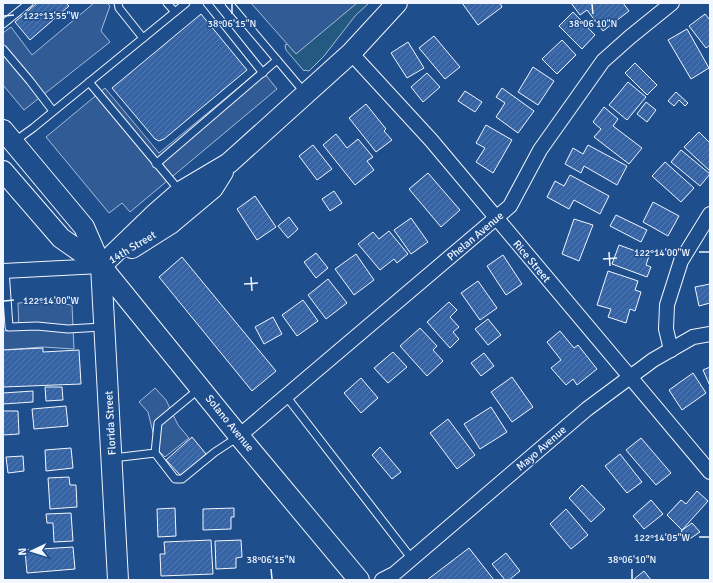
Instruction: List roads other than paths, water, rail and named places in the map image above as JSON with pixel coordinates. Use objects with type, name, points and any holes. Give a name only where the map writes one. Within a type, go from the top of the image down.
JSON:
[{"type":"street","name":"14th Street","points":[[101,266],[180,192],[229,163],[350,53],[397,3]]},
{"type":"street","name":"Phelan Avenue","points":[[239,436],[510,206],[540,150],[603,61],[672,3]]},
{"type":"street","name":"Rice Street","points":[[350,53],[431,140],[710,472]]},
{"type":"street","name":"Solano Avenue","points":[[6,136],[84,228],[101,266],[239,436],[359,580]]},
{"type":"street","name":"14th Street","points":[[101,266],[170,224],[212,188],[229,163]]},
{"type":"street","name":"Solano Avenue","points":[[3,171],[61,238],[101,266]]},
{"type":"street","points":[[670,350],[666,329],[667,305],[681,261],[710,214]]},
{"type":"street","points":[[4,269],[101,266]]},
{"type":"street","name":"Florida Street","points":[[101,266],[118,580]]},
{"type":"street","name":"Mayo Avenue","points":[[382,580],[394,574],[412,559],[587,409],[653,360],[693,337],[710,334]]},
{"type":"lane","points":[[3,24],[29,3]]},
{"type":"lane","points":[[167,3],[175,12]]},
{"type":"lane","points":[[6,136],[53,111],[186,3]]},
{"type":"lane","points":[[206,3],[263,73]]},
{"type":"lane","points":[[229,3],[306,93]]},
{"type":"lane","points":[[119,6],[143,38]]},
{"type":"lane","points":[[3,48],[53,111]]},
{"type":"lane","points":[[156,164],[277,60]]},
{"type":"lane","points":[[89,82],[180,192]]},
{"type":"lane","points":[[4,269],[9,327],[37,326],[68,329],[105,327]]},
{"type":"lane","points":[[200,387],[158,423],[154,454],[175,479],[182,479],[215,452],[239,436]]},
{"type":"lane","points":[[286,396],[412,559]]},
{"type":"lane","points":[[111,458],[154,454]]}]
